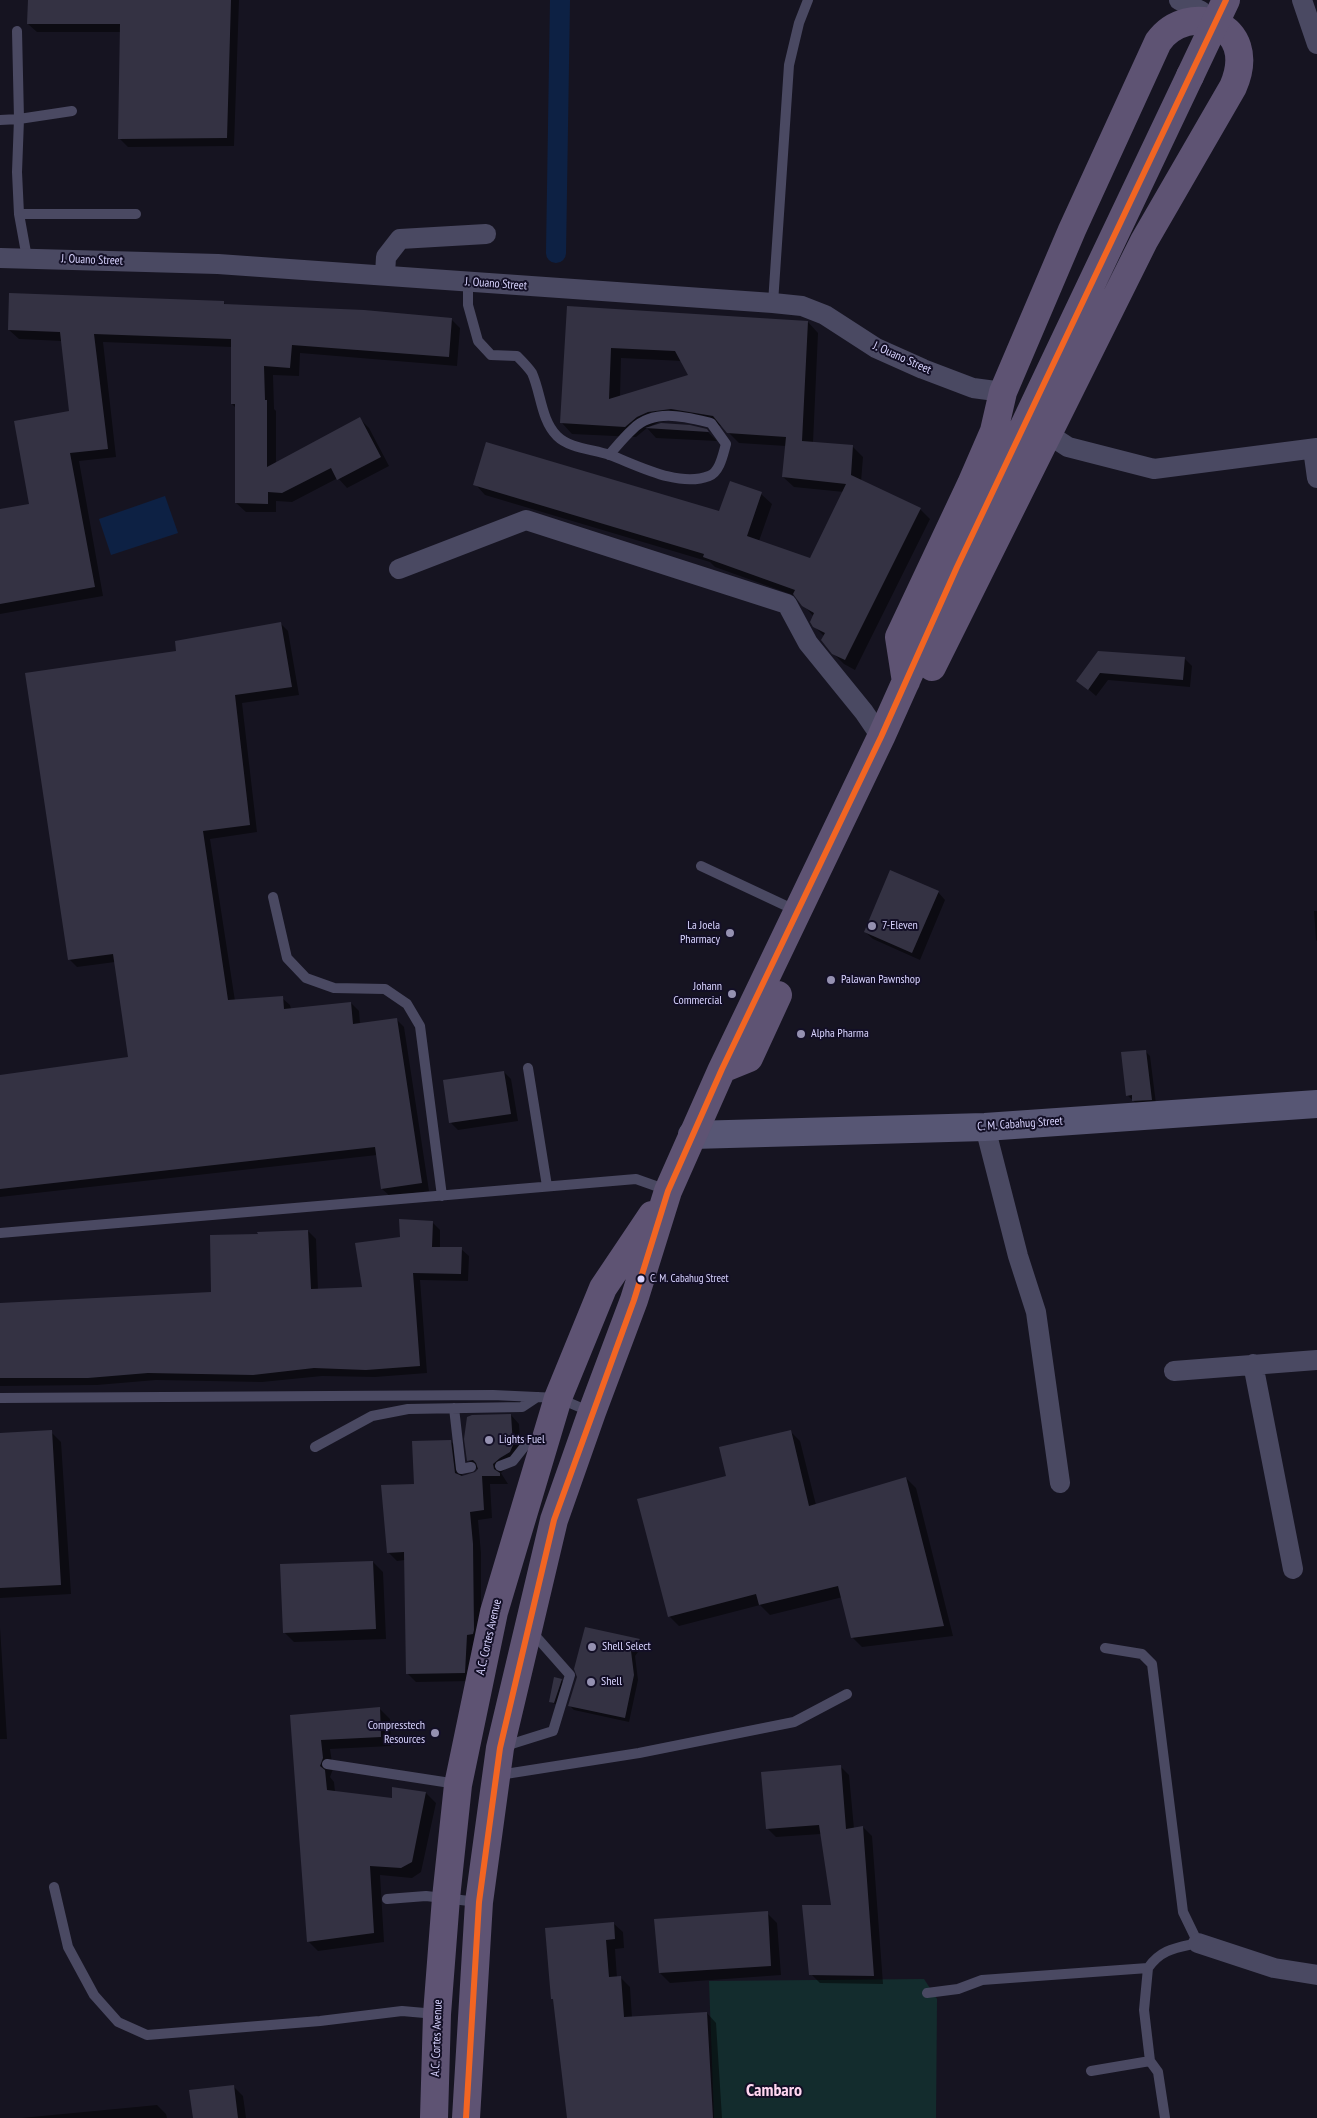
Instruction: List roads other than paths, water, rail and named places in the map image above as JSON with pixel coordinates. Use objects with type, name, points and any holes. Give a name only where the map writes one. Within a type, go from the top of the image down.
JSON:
[{"type":"main road","name":"A.C. Cortes Avenue","points":[[466,2118],[479,1902],[500,1748],[554,1520],[634,1300],[668,1191],[722,1069],[881,737],[957,567],[1226,0]]},
{"type":"main road","points":[[722,1069],[749,1058],[887,757],[1144,241],[1226,101],[1237,77],[1240,59],[1235,41],[1227,30],[1202,10],[1190,22],[1177,26],[1158,42],[1072,230],[1004,392],[994,431],[898,638],[906,682]]},
{"type":"main road","name":"A.C. Cortes Avenue","points":[[434,2118],[437,2014],[446,1898],[458,1785],[494,1612],[543,1446],[547,1397],[603,1288],[668,1191]]},
{"type":"street","points":[[1179,0],[1202,10]]},
{"type":"street","points":[[1302,0],[1317,44]]},
{"type":"street","points":[[385,275],[386,257],[400,239],[486,234]]},
{"type":"street","name":"J. Ouano Street","points":[[0,258],[218,264],[802,306],[825,315],[876,348],[973,388],[1004,392]]},
{"type":"street","points":[[1048,434],[1068,447],[1154,469],[1315,449],[1317,478]]},
{"type":"street","points":[[399,570],[526,520],[787,604],[808,643],[864,712],[881,737]]},
{"type":"street","name":"C. M. Cabahug Street","points":[[692,1135],[985,1127],[1317,1104]]},
{"type":"street","points":[[985,1127],[1018,1256],[1036,1312],[1060,1483]]},
{"type":"street","points":[[1174,1370],[1317,1360]]},
{"type":"street","points":[[1254,1364],[1293,1569]]},
{"type":"street","points":[[1198,1943],[1274,1968],[1317,1975]]},
{"type":"lane","points":[[773,303],[789,65],[799,23],[808,0]]},
{"type":"lane","points":[[17,31],[19,119],[17,172],[19,214],[27,258]]},
{"type":"lane","points":[[0,120],[72,111]]},
{"type":"lane","points":[[19,214],[136,214]]},
{"type":"lane","points":[[468,282],[468,306],[478,341],[491,355],[517,356],[531,371],[548,423],[558,437],[578,447],[609,455],[652,473],[696,479],[710,476],[718,467],[726,444],[711,423],[678,416],[662,416],[645,420],[634,427],[609,455]]},
{"type":"lane","points":[[701,866],[798,911]]},
{"type":"lane","points":[[273,897],[287,958],[306,978],[334,988],[385,989],[408,1004],[420,1026],[442,1196]]},
{"type":"lane","points":[[528,1068],[547,1186]]},
{"type":"lane","points":[[0,1233],[636,1179],[668,1191]]},
{"type":"lane","points":[[0,1398],[493,1395],[547,1397],[592,1412]]},
{"type":"lane","points":[[315,1447],[372,1416],[408,1409],[522,1407],[547,1397]]},
{"type":"lane","points":[[454,1408],[461,1469],[471,1467]]},
{"type":"lane","points":[[500,1466],[513,1461],[528,1442],[543,1446]]},
{"type":"lane","points":[[500,1748],[553,1731],[570,1676],[528,1627]]},
{"type":"lane","points":[[1105,1648],[1142,1654],[1152,1664],[1182,1912],[1198,1943],[1173,1948],[1156,1956],[1148,1968],[1144,2010],[1150,2061],[1158,2072],[1165,2118]]},
{"type":"lane","points":[[495,1776],[639,1752],[794,1722],[847,1694]]},
{"type":"lane","points":[[327,1764],[458,1785]]},
{"type":"lane","points":[[54,1887],[68,1947],[94,1995],[118,2022],[147,2035],[320,2021],[402,2011],[437,2014]]},
{"type":"lane","points":[[387,1899],[426,1896],[479,1902]]},
{"type":"lane","points":[[927,1993],[958,1989],[982,1980],[1148,1968]]},
{"type":"lane","points":[[1090,2071],[1150,2061]]},
{"type":"water","points":[[165,496],[178,533],[111,555],[99,519]]},
{"type":"waterway","points":[[556,253],[560,0]]},
{"type":"place","name":"7-Eleven","points":[[872,926]]},
{"type":"place","name":"La Joela Pharmacy","points":[[730,933]]},
{"type":"place","name":"Palawan Pawnshop","points":[[831,980]]},
{"type":"place","name":"Johann Commercial","points":[[732,994]]},
{"type":"place","name":"Alpha Pharma","points":[[801,1034]]},
{"type":"place","name":"C. M. Cabahug Street","points":[[641,1279]]},
{"type":"place","name":"Lights Fuel","points":[[489,1440]]},
{"type":"place","name":"Shell Select","points":[[592,1647]]},
{"type":"place","name":"Shell","points":[[591,1682]]},
{"type":"place","name":"Compresstech Resources","points":[[435,1733]]},
{"type":"district","name":"Cambaro","points":[[774,2091]]}]
